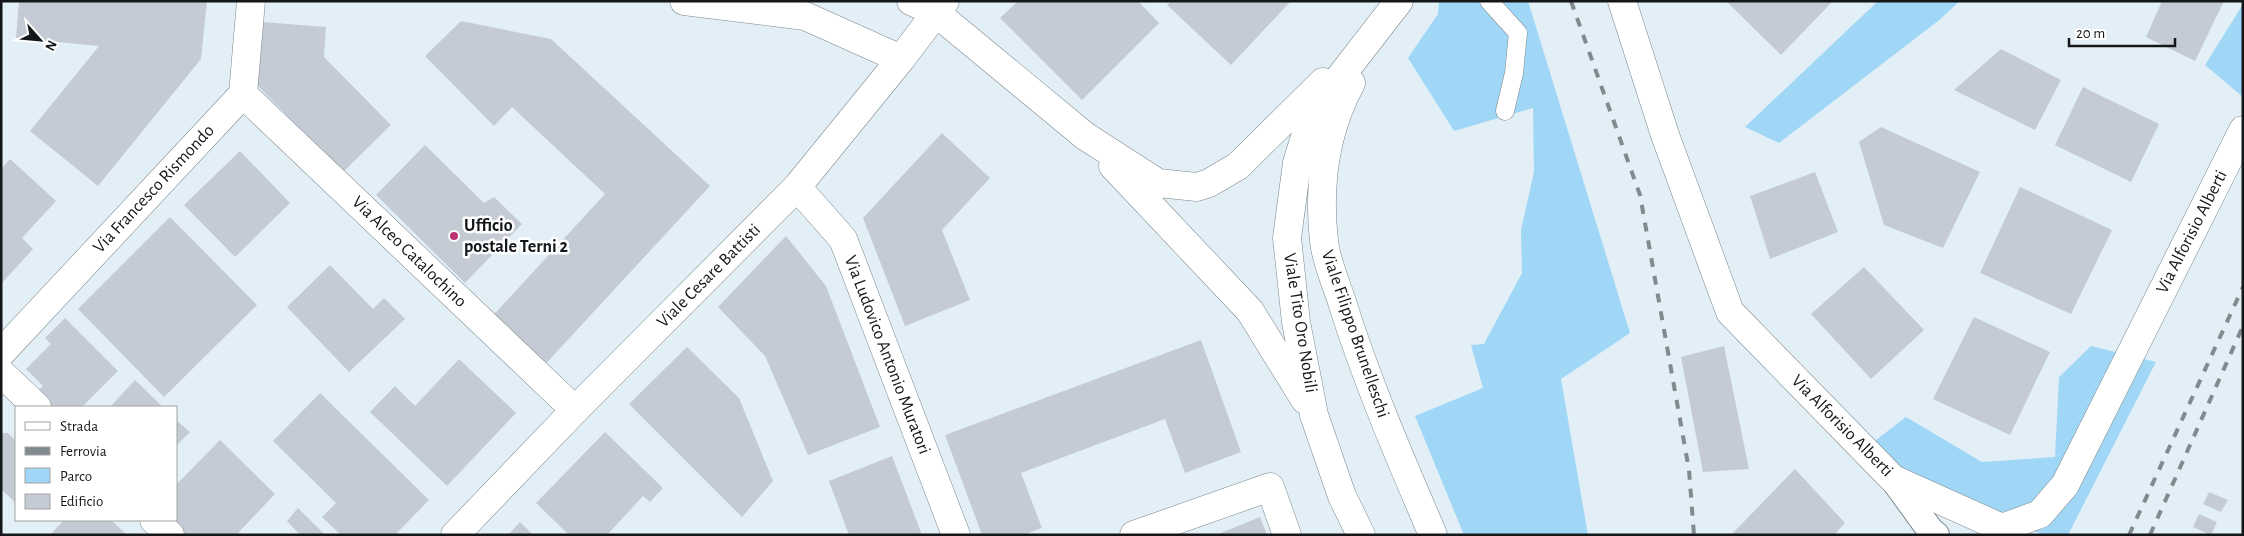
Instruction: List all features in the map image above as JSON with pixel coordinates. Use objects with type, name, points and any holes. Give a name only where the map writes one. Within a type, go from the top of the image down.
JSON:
[{"type":"street","points":[[243,94],[251,1]]},
{"type":"street","name":"Via Alforisio Alberti","points":[[1622,1],[1665,135],[1730,312],[1893,479],[2002,528],[2040,514],[2065,485],[2243,130]]},
{"type":"street","points":[[695,2],[805,16],[901,60]]},
{"type":"street","name":"Viale Cesare Battisti","points":[[455,535],[575,410],[797,187],[901,60],[930,5]]},
{"type":"street","name":"Viale Tito Oro Nobili","points":[[930,5],[1084,136],[1250,311],[1314,415]]},
{"type":"street","name":"Viale Tito Oro Nobili","points":[[1084,136],[1158,183],[1197,187],[1209,183],[1238,166],[1393,10]]},
{"type":"street","name":"Viale Tito Oro Nobili","points":[[1361,535],[1342,496],[1314,415],[1296,322],[1287,238],[1297,163],[1308,127],[1327,94],[1393,10]]},
{"type":"street","name":"Viale Filippo Brunelleschi","points":[[1393,10],[1339,106],[1323,170],[1324,242],[1349,324],[1383,418],[1433,535]]},
{"type":"street","name":"Via Francesco Rismondo","points":[[1,353],[243,94]]},
{"type":"street","name":"Via Alceo Catalochino","points":[[243,94],[575,410]]},
{"type":"street","name":"Via Ludovico Antonio Muratori","points":[[797,187],[843,239],[956,535]]},
{"type":"street","points":[[1,373],[36,406]]},
{"type":"street","points":[[1893,479],[1930,530],[1936,535]]},
{"type":"street","points":[[1134,535],[1270,487],[1287,535]]},
{"type":"street","points":[[1342,496],[1345,535]]},
{"type":"street","points":[[155,521],[170,535]]},
{"type":"lane","points":[[1489,1],[1518,33],[1514,73],[1506,111]]},
{"type":"green space","points":[[1439,1],[1528,1],[1630,333],[1561,379],[1588,535],[1464,535],[1415,416],[1483,388],[1471,345],[1484,344],[1522,273],[1521,230],[1534,172],[1533,108],[1454,131],[1408,58],[1438,14]]},
{"type":"green space","points":[[1878,1],[1960,1],[1938,21],[1779,143],[1745,127]]},
{"type":"green space","points":[[2243,4],[2243,97],[2205,65]]},
{"type":"green space","points":[[2091,346],[2156,362],[2068,535],[2044,535],[1975,508],[1863,450],[1906,417],[1982,462],[2055,457],[2059,377]]},
{"type":"building","points":[[19,1],[207,1],[201,59],[98,186],[30,131],[99,46],[16,38]]},
{"type":"building","points":[[1018,1],[1138,1],[1159,23],[1082,100],[1000,18]]},
{"type":"building","points":[[1171,1],[1291,1],[1231,65],[1167,5]]},
{"type":"building","points":[[1726,1],[1833,1],[1781,55]]},
{"type":"building","points":[[2162,1],[2224,1],[2195,61],[2146,37]]},
{"type":"building","points":[[461,21],[551,39],[710,186],[539,371],[487,322],[605,194],[512,107],[494,126],[425,56]]},
{"type":"building","points":[[262,22],[326,27],[324,57],[391,125],[343,172],[257,85]]},
{"type":"building","points":[[2001,49],[2061,80],[2035,130],[1954,90]]},
{"type":"building","points":[[2083,87],[2159,124],[2131,182],[2055,145]]},
{"type":"building","points":[[1881,127],[1980,172],[1943,248],[1884,225],[1859,142]]},
{"type":"building","points":[[942,133],[990,178],[942,230],[970,300],[905,326],[863,218]]},
{"type":"building","points":[[425,145],[484,203],[494,197],[522,224],[465,283],[376,195]]},
{"type":"building","points":[[240,151],[290,203],[235,257],[184,205]]},
{"type":"building","points":[[10,159],[56,201],[22,238],[33,249],[1,284],[1,169]]},
{"type":"building","points":[[1815,172],[1838,232],[1770,259],[1750,196]]},
{"type":"building","points":[[2020,187],[2112,230],[2071,314],[1980,273]]},
{"type":"building","points":[[170,217],[257,305],[164,397],[78,309]]},
{"type":"building","points":[[786,236],[826,286],[880,427],[808,455],[765,356],[718,307]]},
{"type":"building","points":[[330,265],[373,309],[384,298],[405,319],[349,372],[287,307]]},
{"type":"building","points":[[1864,267],[1924,330],[1871,379],[1811,314]]},
{"type":"building","points":[[1974,317],[2050,352],[2010,435],[1933,399]]},
{"type":"building","points":[[65,318],[118,371],[83,406],[51,406],[37,392],[43,386],[26,369],[51,344],[45,338]]},
{"type":"building","points":[[1201,340],[1241,452],[1185,473],[1165,419],[1021,473],[1042,528],[1023,535],[982,535],[945,435]]},
{"type":"building","points":[[1724,346],[1749,469],[1703,472],[1681,357]]},
{"type":"building","points":[[687,347],[739,398],[773,481],[742,517],[629,404]]},
{"type":"building","points":[[459,359],[516,413],[447,486],[370,412],[395,386],[415,406]]},
{"type":"building","points":[[135,380],[162,406],[111,406]]},
{"type":"building","points":[[320,393],[429,500],[395,535],[341,535],[322,517],[336,503],[273,441]]},
{"type":"building","points":[[178,422],[190,432],[178,444]]},
{"type":"building","points":[[605,432],[663,488],[650,502],[643,496],[607,535],[569,535],[536,503]]},
{"type":"building","points":[[1,433],[8,433],[15,440],[15,502],[1,489]]},
{"type":"building","points":[[220,440],[275,494],[238,533],[240,535],[184,535],[170,521],[178,521],[178,483]]},
{"type":"building","points":[[892,456],[922,535],[849,535],[829,481]]},
{"type":"building","points":[[1795,469],[1845,523],[1834,535],[1731,535]]},
{"type":"building","points":[[2209,492],[2228,500],[2221,512],[2203,504]]},
{"type":"building","points":[[298,508],[325,535],[300,535],[287,521]]},
{"type":"building","points":[[2199,514],[2217,522],[2211,535],[2193,527]]},
{"type":"building","points":[[1260,517],[1267,535],[1216,535]]},
{"type":"building","points":[[63,521],[112,521],[127,535],[50,535]]},
{"type":"building","points":[[520,522],[533,535],[508,535]]},
{"type":"railway","points":[[1571,1],[1640,195],[1689,470],[1694,535]]},
{"type":"railway","points":[[2129,535],[2243,287]]},
{"type":"railway","points":[[2150,535],[2243,326]]},
{"type":"place","name":"Ufficio postale Terni 2","points":[[454,236]]}]
